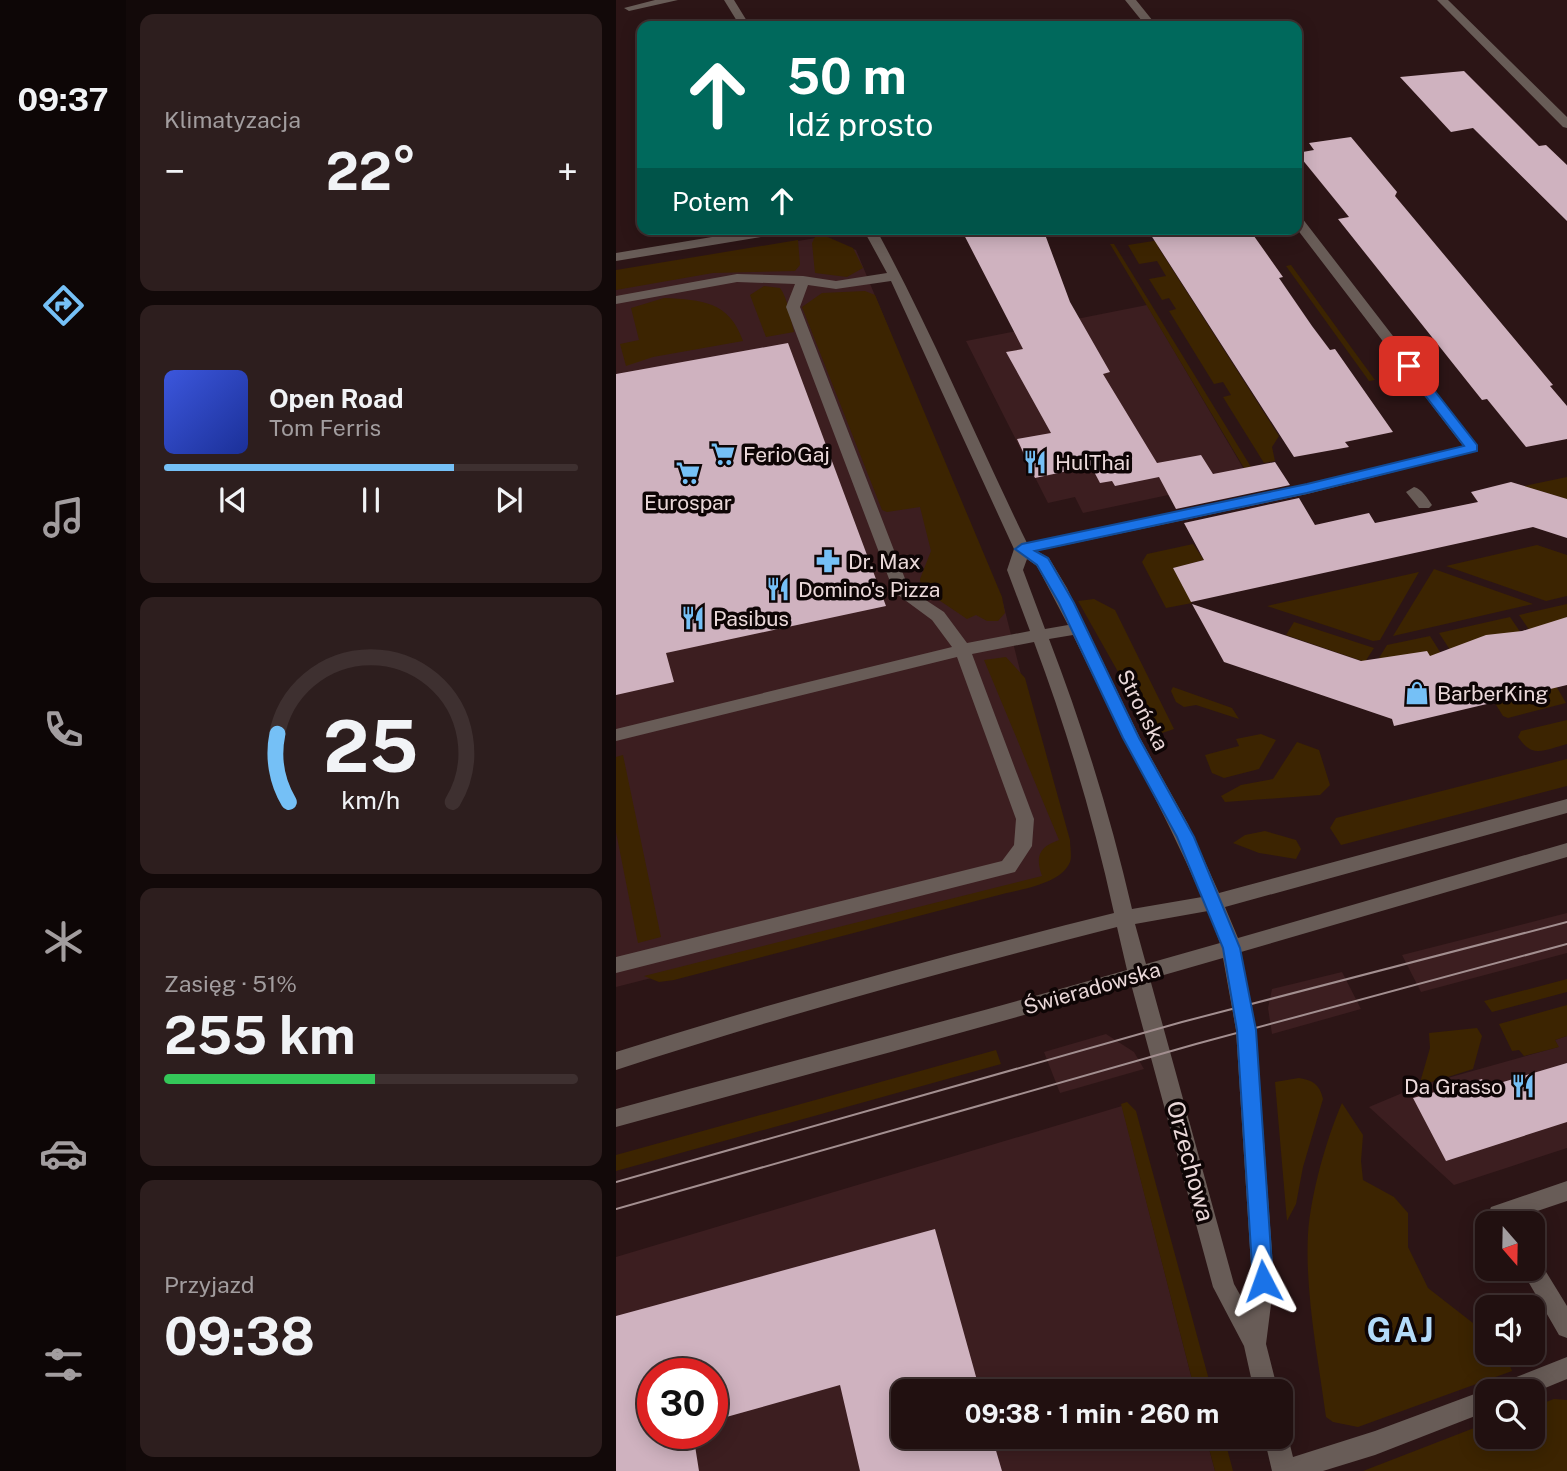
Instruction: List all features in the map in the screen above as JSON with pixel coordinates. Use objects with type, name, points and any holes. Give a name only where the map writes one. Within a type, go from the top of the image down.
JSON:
[{"type":"street","points":[[616,11],[626,4],[673,0]]},
{"type":"street","points":[[729,0],[742,21]]},
{"type":"street","points":[[1130,0],[1148,21]]},
{"type":"street","points":[[1442,0],[1567,124]]},
{"type":"street","points":[[1022,549],[1307,489],[1472,448],[1302,227]]},
{"type":"street","points":[[616,257],[749,235]]},
{"type":"street","name":"Strońska","points":[[872,235],[895,276],[1022,549],[1043,562],[1131,738],[1179,824],[1215,902],[1231,948]]},
{"type":"street","points":[[616,300],[719,280],[803,280],[848,285],[895,276]]},
{"type":"street","points":[[616,965],[1008,867],[1023,846],[1025,819],[953,630],[940,615],[902,592],[793,307],[803,280]]},
{"type":"street","points":[[1414,492],[1424,505]]},
{"type":"street","name":"Strońska","points":[[1022,549],[1015,570],[1040,635],[1111,858],[1124,918]]},
{"type":"street","points":[[616,735],[963,651],[1078,629]]},
{"type":"street","points":[[616,1061],[766,1014],[1124,918],[1215,902],[1567,806]]},
{"type":"street","name":"Świeradowska","points":[[616,1118],[809,1064],[961,1026],[1567,850]]},
{"type":"street","name":"Orzechowa","points":[[1124,918],[1224,1287],[1255,1344],[1263,1379]]},
{"type":"street","name":"Orzechowa","points":[[1231,948],[1247,1030],[1263,1281],[1255,1344]]},
{"type":"street","points":[[1508,1211],[1567,1191]]},
{"type":"street","points":[[1539,1281],[1567,1327]]},
{"type":"street","points":[[1539,1379],[1567,1368]]},
{"type":"street","points":[[1279,1449],[1284,1471],[1375,1443],[1475,1405]]},
{"type":"shaded area","points":[[823,235],[853,248],[863,268],[847,277],[815,273],[812,243],[815,237]]},
{"type":"shaded area","points":[[822,237],[856,250],[1003,603],[1065,849],[1048,877],[616,987],[616,271]]},
{"type":"shaded area","points":[[1166,239],[1169,244],[1158,247],[1279,436],[1272,447],[1275,461],[1264,463],[1223,397],[1231,395],[1223,382],[1214,384],[1169,311],[1176,309],[1169,298],[1162,300],[1149,279],[1166,276],[1157,261],[1139,264],[1128,245]]},
{"type":"shaded area","points":[[798,240],[800,265],[795,271],[713,273],[616,290],[616,270]]},
{"type":"shaded area","points":[[1110,244],[1114,244],[1251,467],[1244,468]]},
{"type":"shaded area","points":[[1291,265],[1375,380],[1369,381],[1286,266]]},
{"type":"shaded area","points":[[764,286],[780,288],[783,292],[794,332],[766,337],[750,295]]},
{"type":"shaded area","points":[[865,291],[875,295],[1002,597],[1005,613],[998,621],[987,621],[976,615],[967,619],[921,588],[920,579],[931,551],[920,507],[887,512],[882,510],[802,307],[822,293]]},
{"type":"shaded area","points":[[664,298],[702,302],[722,310],[737,328],[743,341],[653,357],[626,366],[620,344],[639,340],[631,308]]},
{"type":"shaded area","points":[[1147,305],[1249,478],[1083,513],[1075,497],[1048,503],[966,341]]},
{"type":"shaded area","points":[[1567,477],[1567,499],[1534,489],[1510,489]]},
{"type":"shaded area","points":[[1193,544],[1204,560],[1173,568],[1192,603],[1166,608],[1142,562],[1147,554]]},
{"type":"shaded area","points":[[1537,545],[1567,555],[1567,596],[1546,601],[1446,566]]},
{"type":"shaded area","points":[[1434,569],[1533,604],[1393,636]]},
{"type":"shaded area","points":[[1419,572],[1380,640],[1373,641],[1267,606]]},
{"type":"shaded area","points":[[1094,599],[1115,610],[1174,729],[1156,735],[1152,732],[1078,601]]},
{"type":"shaded area","points":[[1567,604],[1567,617],[1532,634],[1519,615]]},
{"type":"shaded area","points":[[1510,617],[1523,636],[1494,635],[1469,643],[1452,653],[1439,633]]},
{"type":"shaded area","points":[[1294,622],[1374,648],[1365,662],[1286,635]]},
{"type":"shaded area","points":[[1430,636],[1442,655],[1386,668],[1379,658],[1387,645]]},
{"type":"shaded area","points":[[1006,657],[1025,678],[1070,840],[1071,860],[1065,870],[1048,881],[1026,889],[674,980],[659,982],[644,976],[1042,876],[1040,853],[1059,840],[984,660]]},
{"type":"shaded area","points":[[1549,674],[1566,703],[1508,718],[1503,716],[1486,689]]},
{"type":"shaded area","points":[[1173,687],[1232,708],[1239,719],[1196,705],[1184,707],[1176,702],[1171,691]]},
{"type":"shaded area","points":[[1567,720],[1567,744],[1540,751],[1529,748],[1518,737],[1521,731]]},
{"type":"shaded area","points":[[1261,734],[1276,740],[1259,769],[1224,778],[1212,773],[1205,755],[1239,746],[1236,739]]},
{"type":"shaded area","points":[[1297,742],[1319,750],[1330,785],[1320,795],[1225,802],[1221,796],[1241,785],[1273,779]]},
{"type":"shaded area","points":[[623,755],[661,937],[638,943],[616,832],[616,757]]},
{"type":"shaded area","points":[[1567,759],[1567,786],[1341,845],[1330,828],[1336,818]]},
{"type":"shaded area","points":[[1265,831],[1296,840],[1301,849],[1296,859],[1259,853],[1233,843],[1245,835]]},
{"type":"shaded area","points":[[1567,913],[1567,953],[1421,992],[1402,955]]},
{"type":"shaded area","points":[[1342,972],[1361,1009],[1272,1034],[1268,1008],[1272,989]]},
{"type":"shaded area","points":[[1567,979],[1567,992],[1492,1012],[1484,1001]]},
{"type":"shaded area","points":[[1567,1005],[1567,1036],[1555,1040],[1559,1047],[1524,1056],[1519,1050],[1512,1051],[1499,1024]]},
{"type":"shaded area","points":[[1477,1028],[1482,1036],[1473,1069],[1419,1086],[1430,1048],[1429,1033]]},
{"type":"shaded area","points":[[1106,1034],[1134,1052],[1144,1069],[1060,1093],[1044,1052]]},
{"type":"shaded area","points":[[1567,1036],[1567,1148],[1454,1185],[1369,1107],[1419,1086],[1558,1047],[1555,1040]]},
{"type":"shaded area","points":[[996,1050],[1001,1064],[616,1171],[616,1155]]},
{"type":"shaded area","points":[[1299,1078],[1315,1084],[1323,1099],[1303,1167],[1296,1204],[1287,1221],[1275,1082]]},
{"type":"shaded area","points":[[1127,1102],[1136,1111],[1209,1379],[1192,1379],[1121,1104]]},
{"type":"shaded area","points":[[1342,1103],[1363,1135],[1363,1180],[1394,1197],[1408,1213],[1408,1247],[1428,1288],[1475,1325],[1475,1365],[1510,1365],[1512,1371],[1490,1379],[1475,1379],[1475,1384],[1358,1427],[1333,1422],[1326,1417],[1308,1279],[1308,1234],[1312,1201],[1330,1133]]},
{"type":"shaded area","points":[[1122,1106],[1192,1379],[891,1379],[891,1449],[1209,1449],[1215,1471],[616,1471],[616,1257]]},
{"type":"shaded area","points":[[1554,1399],[1567,1400],[1567,1471],[1363,1471],[1475,1428],[1475,1449],[1545,1449],[1545,1402]]},
{"type":"shaded area","points":[[1209,1449],[1227,1449],[1233,1471],[1215,1471]]},
{"type":"building","points":[[1464,71],[1539,146],[1546,145],[1567,165],[1567,221],[1473,128],[1451,132],[1400,77]]},
{"type":"building","points":[[1351,137],[1397,192],[1395,196],[1553,385],[1550,386],[1567,406],[1567,439],[1526,447],[1487,399],[1482,400],[1338,219],[1349,217],[1302,159],[1302,152],[1314,150],[1309,143]]},
{"type":"building","points":[[964,235],[1045,235],[1070,302],[1110,372],[1103,374],[1157,463],[1201,455],[1213,474],[1275,462],[1290,485],[1176,509],[1159,477],[1115,486],[1112,481],[1100,483],[1091,466],[1035,478],[1017,439],[1051,433],[1006,352],[1023,349]]},
{"type":"building","points":[[1151,235],[1253,235],[1283,277],[1279,278],[1312,326],[1330,350],[1335,349],[1393,432],[1345,442],[1349,447],[1294,457]]},
{"type":"building","name":"Ferio Gaj","points":[[788,343],[886,606],[666,653],[674,682],[616,695],[616,374]]},
{"type":"building","points":[[1511,482],[1567,499],[1567,538],[1533,527],[1191,602],[1173,568],[1204,560],[1184,523],[1299,498],[1315,525],[1369,513],[1375,523],[1478,502],[1471,492]]},
{"type":"building","points":[[1192,604],[1361,661],[1427,651],[1430,656],[1486,635],[1522,631],[1567,617],[1567,685],[1394,726],[1392,719],[1224,662]]},
{"type":"building","points":[[1567,1063],[1567,1122],[1446,1161],[1413,1098],[1482,1079],[1486,1087]]},
{"type":"building","points":[[935,1229],[977,1379],[891,1379],[891,1449],[996,1449],[1002,1471],[860,1471],[840,1385],[728,1416],[728,1358],[637,1358],[637,1449],[696,1449],[699,1471],[616,1471],[616,1316]]},
{"type":"tram line","points":[[616,1182],[1182,1022],[1567,922]]},
{"type":"tram line","points":[[616,1209],[1196,1044],[1567,944]]},
{"type":"place","name":"Ferio Gaj","points":[[723,454]]},
{"type":"place","name":"HulThai","points":[[1035,462]]},
{"type":"place","name":"Eurospar","points":[[688,473]]},
{"type":"place","name":"Dr. Max","points":[[828,561]]},
{"type":"place","name":"Domino's Pizza","points":[[778,589]]},
{"type":"place","name":"Pasibus","points":[[693,618]]},
{"type":"place","name":"BarberKing","points":[[1417,693]]},
{"type":"place","name":"Da Grasso","points":[[1523,1086]]},
{"type":"district","name":"GAJ","points":[[1401,1330]]},
{"type":"route","points":[[1263,1281],[1247,1030],[1224,925],[1179,824],[1131,738],[1059,588],[1043,562],[1022,549],[1307,489],[1418,464],[1472,448],[1409,366]]}]
